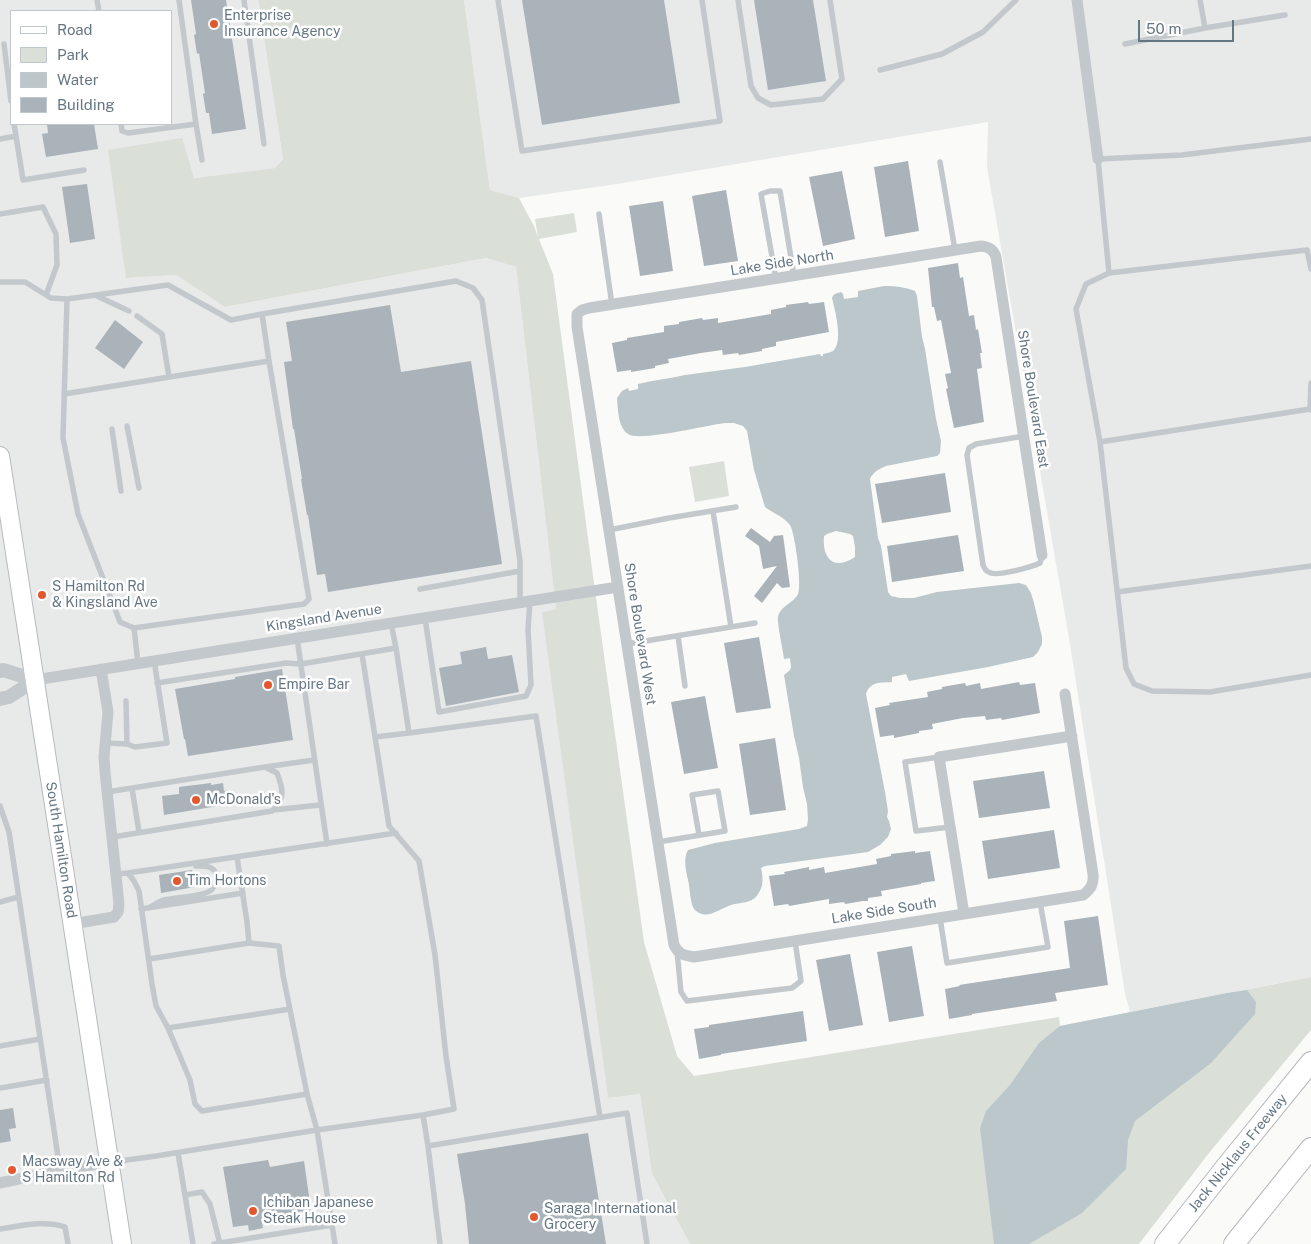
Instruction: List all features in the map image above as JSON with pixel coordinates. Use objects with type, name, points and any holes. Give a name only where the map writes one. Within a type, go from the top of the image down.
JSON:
[{"type":"highway","name":"Jack Nicklaus Freeway","points":[[1165,1244],[1311,1062]]},
{"type":"highway","points":[[1234,1244],[1311,1148]]},
{"type":"main road","name":"South Hamilton Road","points":[[0,456],[122,1244]]},
{"type":"street","points":[[1077,0],[1098,159]]},
{"type":"street","name":"Lake Side North","points":[[577,314],[589,308],[955,250],[981,246],[992,249]]},
{"type":"street","name":"Shore Boulevard East","points":[[992,249],[996,257],[1042,555]]},
{"type":"street","name":"Shore Boulevard West","points":[[577,314],[577,327],[674,945],[679,953]]},
{"type":"street","name":"Kingsland Avenue","points":[[35,680],[618,587]]},
{"type":"street","points":[[72,924],[114,917],[118,912],[119,904],[104,757],[108,712],[101,668]]},
{"type":"street","points":[[0,671],[3,670],[35,680]]},
{"type":"street","points":[[0,699],[9,697],[35,680]]},
{"type":"street","points":[[964,914],[939,757],[1072,736],[1065,694]]},
{"type":"street","name":"Lake Side South","points":[[679,953],[694,957],[1083,895],[1090,890],[1093,874],[1072,736]]},
{"type":"street","points":[[0,1183],[60,1170],[110,1162]]},
{"type":"lane","points":[[178,0],[202,160]]},
{"type":"lane","points":[[244,0],[264,144]]},
{"type":"lane","points":[[498,0],[522,151],[720,122],[702,0]]},
{"type":"lane","points":[[738,0],[751,86],[758,98],[771,105],[823,99],[842,78],[830,0]]},
{"type":"lane","points":[[880,70],[942,54],[983,32],[1016,0]]},
{"type":"lane","points":[[1200,0],[1204,28]]},
{"type":"lane","points":[[1125,44],[1204,28],[1285,15]]},
{"type":"lane","points":[[4,44],[10,93]]},
{"type":"lane","points":[[121,125],[122,130],[128,134],[196,124]]},
{"type":"lane","points":[[14,125],[22,180],[84,170]]},
{"type":"lane","points":[[0,139],[16,136]]},
{"type":"lane","points":[[1110,273],[1098,159],[1182,155],[1311,139]]},
{"type":"lane","points":[[940,162],[955,250]]},
{"type":"lane","points":[[776,279],[761,194],[770,191],[780,190],[794,276]]},
{"type":"lane","points":[[0,214],[44,207],[56,234],[57,265],[46,295]]},
{"type":"lane","points":[[599,214],[612,305]]},
{"type":"lane","points":[[1311,269],[1306,250],[1110,273],[1086,284],[1076,309],[1100,442],[1126,668],[1134,684],[1152,691],[1210,692],[1311,675]]},
{"type":"lane","points":[[0,282],[26,282],[51,298],[67,299],[168,285],[230,320],[456,281],[473,288],[482,300],[520,561],[528,630],[531,685],[526,696],[439,712],[424,618]]},
{"type":"lane","points":[[96,295],[129,311]]},
{"type":"lane","points":[[67,299],[63,438],[78,514],[120,622],[134,628],[304,604],[308,599],[268,361],[262,314]]},
{"type":"lane","points":[[136,316],[162,334],[169,377]]},
{"type":"lane","points":[[64,394],[268,361]]},
{"type":"lane","points":[[1100,442],[1310,410],[1311,383]]},
{"type":"lane","points":[[127,426],[139,488]]},
{"type":"lane","points":[[112,429],[122,492]]},
{"type":"lane","points":[[1024,436],[976,444],[969,448],[967,456],[983,565],[986,571],[993,574],[1032,567],[1040,563],[1042,555]]},
{"type":"lane","points":[[609,530],[736,507]]},
{"type":"lane","points":[[714,511],[731,628]]},
{"type":"lane","points":[[1117,592],[1311,566]]},
{"type":"lane","points":[[420,589],[520,571]]},
{"type":"lane","points":[[391,623],[409,733]]},
{"type":"lane","points":[[627,644],[755,624]]},
{"type":"lane","points":[[134,628],[138,663]]},
{"type":"lane","points":[[678,636],[685,686]]},
{"type":"lane","points":[[297,638],[327,844]]},
{"type":"lane","points":[[157,683],[286,662],[301,664],[396,648]]},
{"type":"lane","points":[[110,1162],[454,1109],[435,955],[420,861],[390,826],[362,654]]},
{"type":"lane","points":[[106,742],[128,744],[135,747],[167,743],[154,660]]},
{"type":"lane","points":[[126,701],[128,744]]},
{"type":"lane","points":[[375,737],[536,716],[600,1117]]},
{"type":"lane","points":[[939,757],[905,762],[916,831],[950,827]]},
{"type":"lane","points":[[107,792],[314,760]]},
{"type":"lane","points":[[265,767],[277,773],[282,791],[280,803],[272,811]]},
{"type":"lane","points":[[132,788],[139,832]]},
{"type":"lane","points":[[658,842],[725,831],[718,791],[692,795],[699,835]]},
{"type":"lane","points":[[113,836],[320,805]]},
{"type":"lane","points":[[0,806],[3,823],[9,832],[60,1170]]},
{"type":"lane","points":[[116,874],[396,833]]},
{"type":"lane","points":[[237,857],[249,943]]},
{"type":"lane","points":[[146,871],[158,873],[206,866],[215,871],[217,877],[214,887],[210,891],[162,900],[150,907]]},
{"type":"lane","points":[[128,873],[139,891],[156,1006],[168,1028],[190,1080],[195,1104],[202,1111],[307,1094]]},
{"type":"lane","points":[[142,909],[243,893]]},
{"type":"lane","points":[[0,902],[18,897]]},
{"type":"lane","points":[[940,918],[947,963],[1048,947],[1040,902]]},
{"type":"lane","points":[[679,953],[681,992],[686,1001],[792,988],[801,981],[795,941]]},
{"type":"lane","points":[[149,960],[249,943],[279,946],[307,1094],[317,1130],[335,1244]]},
{"type":"lane","points":[[168,1028],[290,1009]]},
{"type":"lane","points":[[0,1046],[40,1039]]},
{"type":"lane","points":[[0,1088],[47,1080]]},
{"type":"lane","points":[[428,1146],[627,1113],[647,1244]]},
{"type":"lane","points":[[423,1115],[440,1244]]},
{"type":"lane","points":[[178,1153],[193,1244]]},
{"type":"lane","points":[[184,1194],[202,1192],[210,1204],[218,1244],[332,1225]]},
{"type":"lane","points":[[0,1229],[40,1223],[56,1224],[65,1227],[68,1244]]},
{"type":"shaded area","points":[[0,0],[258,0],[283,159],[275,168],[193,178],[126,278],[176,275],[225,307],[486,258],[516,267],[556,609],[543,612],[608,1098],[640,1094],[652,1174],[690,1244],[0,1244]]},
{"type":"shaded area","points":[[464,0],[1311,0],[1311,977],[1130,1012],[1125,994],[1069,638],[987,167],[988,122],[617,184],[519,198],[490,190]]},
{"type":"green space","points":[[258,0],[464,0],[490,190],[519,198],[538,237],[535,219],[574,213],[577,232],[539,239],[553,274],[644,942],[677,1056],[694,1076],[1059,1017],[1060,1026],[1311,977],[1311,1030],[1209,1153],[1139,1244],[690,1244],[652,1174],[640,1094],[608,1098],[542,612],[556,609],[516,267],[486,258],[225,307],[176,275],[126,278],[108,150],[182,138],[194,178],[275,168],[283,159]]},
{"type":"green space","points":[[724,461],[729,496],[695,502],[689,467]]},
{"type":"water","points":[[884,286],[900,287],[915,291],[941,441],[940,453],[937,456],[886,466],[876,471],[870,479],[888,592],[891,596],[914,598],[937,592],[1019,583],[1026,585],[1034,603],[1042,644],[1033,657],[909,681],[906,674],[892,677],[892,682],[876,684],[870,687],[866,694],[885,792],[887,817],[891,829],[888,837],[880,845],[868,852],[765,866],[761,868],[763,878],[760,891],[753,900],[731,905],[713,913],[699,913],[693,908],[685,865],[688,850],[715,843],[807,826],[807,804],[784,675],[790,670],[790,658],[784,659],[778,620],[781,610],[798,594],[799,570],[796,548],[788,522],[765,507],[754,470],[747,431],[743,426],[725,423],[659,435],[635,436],[628,434],[622,427],[617,398],[622,391],[628,388],[629,391],[638,389],[638,384],[820,354],[823,356],[823,354],[834,350],[838,339],[838,325],[832,298],[835,294],[841,292],[844,299],[858,297],[858,291]],"holes":[[[836,531],[853,536],[855,557],[848,561],[835,563],[827,556],[824,536]]]},
{"type":"water","points":[[1247,990],[1256,1002],[1255,1014],[1211,1063],[1135,1121],[1128,1140],[1126,1169],[1082,1213],[1029,1244],[994,1244],[980,1128],[986,1111],[1010,1085],[1039,1043],[1060,1026]]},
{"type":"building","points":[[191,0],[226,0],[246,129],[212,134],[209,113],[206,113],[203,94],[205,93],[199,53],[197,54],[194,35],[196,34]]},
{"type":"building","points":[[522,0],[664,0],[680,103],[542,125]]},
{"type":"building","points":[[754,0],[813,0],[826,81],[768,90]]},
{"type":"building","points":[[47,125],[94,125],[98,149],[46,157],[42,134],[48,133]]},
{"type":"building","points":[[908,161],[919,231],[885,237],[874,167]]},
{"type":"building","points":[[842,171],[855,239],[823,246],[809,177]]},
{"type":"building","points":[[87,184],[95,239],[70,243],[62,187]]},
{"type":"building","points":[[726,190],[738,261],[704,266],[692,196]]},
{"type":"building","points":[[663,201],[673,271],[640,276],[629,206]]},
{"type":"building","points":[[958,263],[960,278],[963,277],[969,316],[974,315],[982,353],[980,353],[982,368],[977,369],[984,422],[954,428],[945,374],[951,373],[941,320],[937,321],[934,307],[932,307],[928,268]]},
{"type":"building","points":[[808,302],[809,304],[824,302],[829,332],[776,342],[776,346],[762,349],[762,351],[739,355],[738,353],[723,355],[722,350],[701,353],[668,359],[669,363],[655,366],[655,368],[617,372],[612,343],[627,340],[627,338],[664,332],[664,326],[679,324],[679,322],[702,318],[703,320],[718,318],[718,323],[771,314],[771,310],[786,307],[786,305]]},
{"type":"building","points":[[390,305],[401,372],[471,361],[502,564],[328,592],[325,574],[317,575],[293,429],[284,362],[292,361],[286,322]]},
{"type":"building","points":[[115,320],[143,342],[124,369],[95,348]]},
{"type":"building","points":[[945,473],[951,512],[882,523],[875,484]]},
{"type":"building","points":[[751,528],[770,542],[774,536],[783,535],[790,587],[782,588],[777,583],[762,603],[754,596],[777,566],[763,569],[759,546],[745,536]]},
{"type":"building","points":[[958,535],[964,571],[892,582],[887,546]]},
{"type":"building","points":[[759,637],[771,708],[736,713],[724,643]]},
{"type":"building","points":[[486,647],[488,659],[512,655],[519,692],[446,706],[439,668],[462,664],[460,652]]},
{"type":"building","points":[[282,669],[293,740],[188,756],[175,689]]},
{"type":"building","points":[[1019,682],[1020,685],[1035,683],[1040,713],[1002,720],[1001,718],[986,720],[985,716],[963,718],[932,724],[933,729],[919,731],[919,733],[894,738],[894,735],[880,737],[875,708],[890,705],[889,703],[928,697],[927,692],[942,689],[942,687],[965,683],[966,686],[980,683],[981,689]]},
{"type":"building","points":[[705,696],[718,768],[684,774],[671,702]]},
{"type":"building","points":[[775,738],[786,810],[750,815],[739,744]]},
{"type":"building","points":[[1044,771],[1050,808],[979,818],[973,781]]},
{"type":"building","name":"McDonald's","points":[[211,783],[211,785],[223,783],[224,791],[228,790],[230,804],[164,815],[162,796],[179,794],[179,787]]},
{"type":"building","points":[[1054,830],[1060,868],[988,879],[982,841]]},
{"type":"building","points":[[915,851],[915,853],[930,851],[935,881],[881,891],[882,896],[868,898],[868,901],[829,904],[829,899],[789,906],[788,904],[774,906],[769,876],[785,874],[784,872],[809,867],[809,870],[824,867],[825,873],[877,864],[876,859],[891,856],[891,854]]},
{"type":"building","name":"Tim Hortons","points":[[192,870],[195,887],[161,893],[159,875]]},
{"type":"building","points":[[1098,916],[1108,985],[1055,993],[1057,1001],[949,1019],[945,989],[959,985],[1070,968],[1064,921]]},
{"type":"building","points":[[912,946],[924,1016],[889,1022],[877,952]]},
{"type":"building","points":[[850,954],[863,1025],[829,1031],[816,960]]},
{"type":"building","points":[[803,1011],[807,1041],[699,1059],[694,1029],[709,1027],[709,1025]]},
{"type":"building","points":[[13,1108],[16,1128],[9,1129],[11,1141],[0,1143],[0,1110]]},
{"type":"building","points":[[588,1133],[606,1244],[469,1244],[457,1154]]},
{"type":"building","points":[[268,1160],[270,1167],[304,1161],[311,1210],[292,1213],[293,1218],[262,1222],[263,1228],[249,1231],[248,1225],[233,1227],[223,1167]]},
{"type":"place","name":"Enterprise Insurance Agency","points":[[214,24]]},
{"type":"place","name":"S Hamilton Rd & Kingsland Ave","points":[[42,595]]},
{"type":"place","name":"Empire Bar","points":[[268,685]]},
{"type":"place","name":"McDonald's","points":[[196,800]]},
{"type":"place","name":"Tim Hortons","points":[[177,881]]},
{"type":"place","name":"Macsway Ave & S Hamilton Rd","points":[[12,1170]]},
{"type":"place","name":"Ichiban Japanese Steak House","points":[[253,1211]]},
{"type":"place","name":"Saraga International Grocery","points":[[534,1217]]}]
